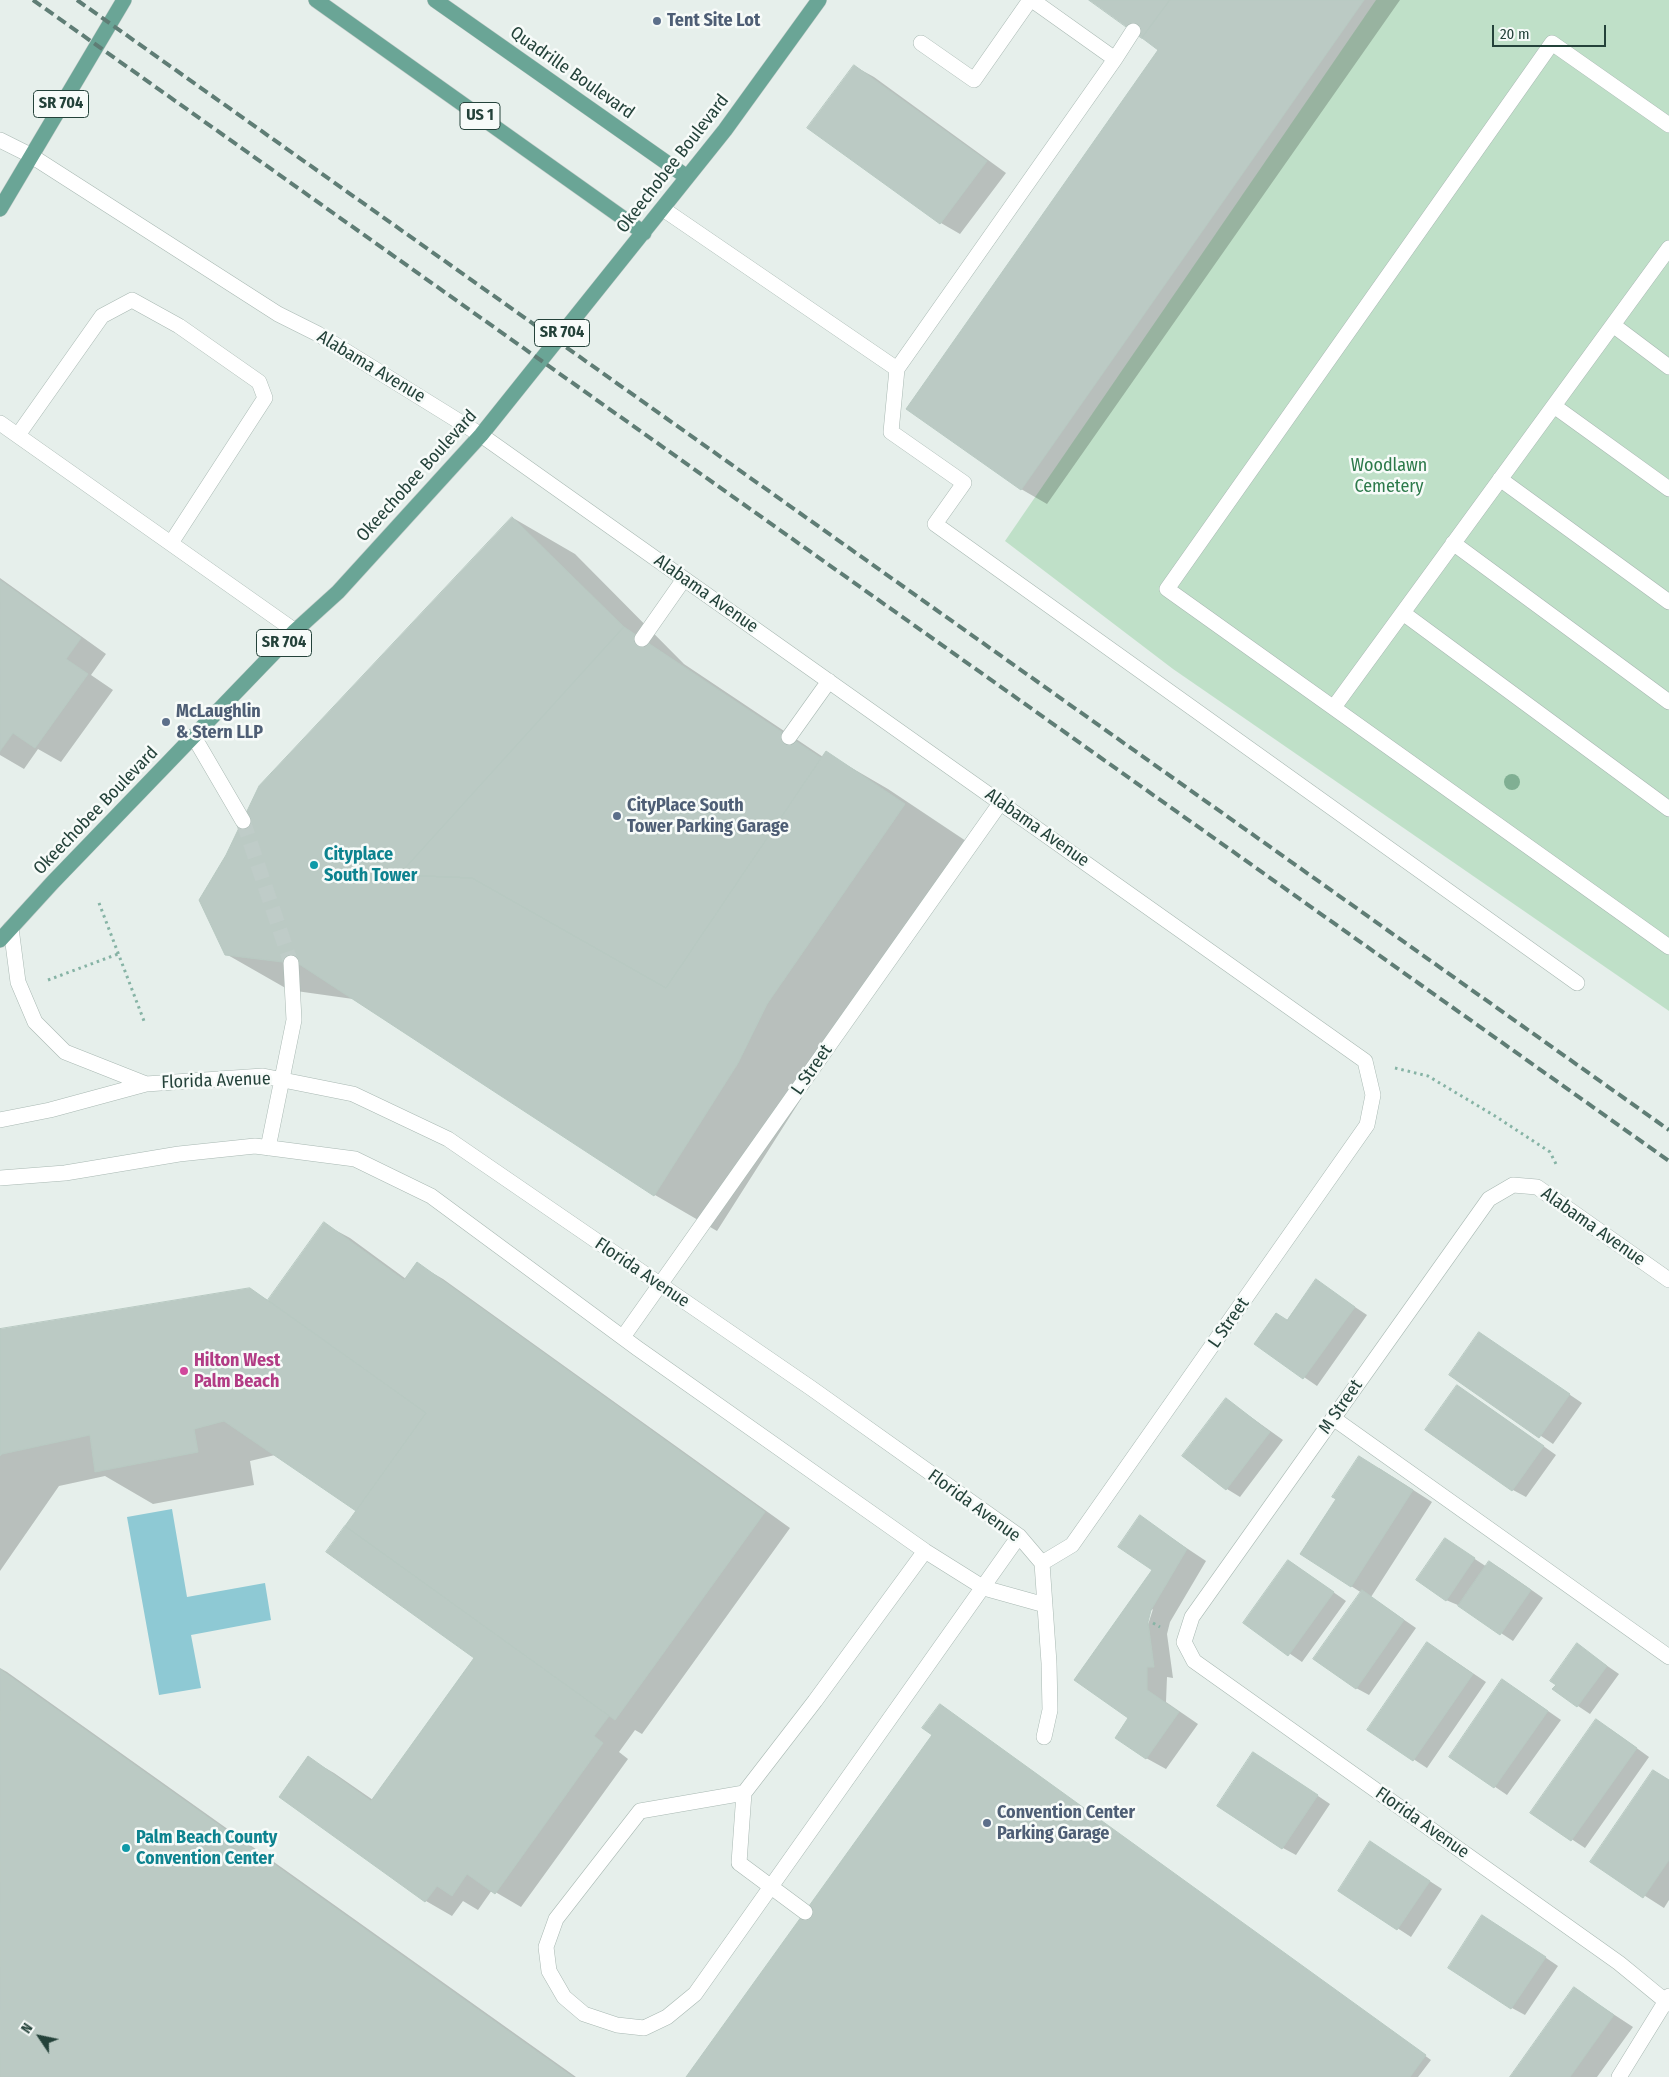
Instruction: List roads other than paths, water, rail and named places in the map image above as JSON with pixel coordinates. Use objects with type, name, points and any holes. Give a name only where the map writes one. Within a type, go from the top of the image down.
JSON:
[{"type":"main road","name":"SR 704","points":[[0,208],[124,0]]},
{"type":"main road","name":"US 1","points":[[316,0],[644,233]]},
{"type":"main road","name":"Quadrille Boulevard","points":[[435,0],[687,178]]},
{"type":"main road","name":"Okeechobee Boulevard","points":[[0,940],[295,631],[338,592],[481,435],[726,130],[819,0]]},
{"type":"street","points":[[921,43],[974,80],[1031,0],[1116,59]]},
{"type":"street","points":[[1133,31],[1116,59],[896,369],[891,432],[964,483],[935,524],[1577,983]]},
{"type":"street","points":[[1669,125],[1552,42],[1167,589],[1669,947]]},
{"type":"street","name":"Alabama Avenue","points":[[0,140],[30,156],[278,314],[318,334],[481,435],[1365,1061]]},
{"type":"street","points":[[663,209],[896,369]]},
{"type":"street","points":[[1334,707],[1613,325],[1668,253]]},
{"type":"street","points":[[18,435],[102,316],[132,300],[179,326],[259,382],[266,398],[171,543]]},
{"type":"street","points":[[1613,325],[1669,367]]},
{"type":"street","points":[[1554,406],[1669,489]]},
{"type":"street","points":[[0,423],[295,631]]},
{"type":"street","points":[[1500,479],[1669,602]]},
{"type":"street","points":[[1453,543],[1669,702]]},
{"type":"street","points":[[642,639],[684,578]]},
{"type":"street","points":[[1403,613],[1669,808]]},
{"type":"street","points":[[789,737],[829,681]]},
{"type":"street","points":[[194,737],[242,821]]},
{"type":"street","name":"L Street","points":[[623,1337],[1001,802]]},
{"type":"street","points":[[11,928],[18,982],[35,1022],[65,1052],[146,1084]]},
{"type":"street","points":[[268,1148],[294,1020],[291,963]]},
{"type":"street","name":"L Street","points":[[1042,1563],[1072,1545],[1367,1125],[1373,1095],[1365,1061]]},
{"type":"street","name":"Florida Avenue","points":[[0,1120],[50,1110],[146,1084],[263,1076],[353,1094],[448,1139],[811,1388],[1019,1536],[1042,1563]]},
{"type":"street","points":[[0,1178],[65,1174],[179,1154],[254,1146],[355,1158],[431,1196],[623,1337],[925,1551],[984,1588],[1045,1605]]},
{"type":"street","name":"Alabama Avenue","points":[[1513,1185],[1537,1187],[1669,1280]]},
{"type":"street","name":"M Street","points":[[1184,1642],[1192,1616],[1488,1199],[1513,1185]]},
{"type":"street","points":[[1333,1418],[1669,1657]]},
{"type":"street","points":[[744,1793],[640,1811],[556,1919],[546,1947],[549,1971],[564,1997],[584,2014],[617,2025],[644,2028],[667,2017],[695,1994],[772,1887],[896,1707],[984,1588],[1019,1536]]},
{"type":"street","points":[[805,1912],[739,1863],[744,1793],[815,1701],[925,1551]]},
{"type":"street","points":[[1042,1563],[1050,1710],[1044,1737]]},
{"type":"street","name":"Florida Avenue","points":[[1184,1642],[1194,1661],[1619,1963],[1668,2001]]},
{"type":"street","points":[[1668,2001],[1669,2019]]},
{"type":"street","points":[[1619,2077],[1668,2001]]},
{"type":"water","points":[[172,1509],[187,1597],[265,1583],[271,1620],[191,1635],[201,1688],[159,1695],[127,1517]]},
{"type":"tunnel","points":[[243,821],[291,963]]},
{"type":"railway","points":[[33,0],[1669,1161]]},
{"type":"railway","points":[[77,0],[1669,1130]]},
{"type":"place","name":"Tent Site Lot","points":[[657,21]]},
{"type":"place","name":"McLaughlin & Stern LLP","points":[[166,722]]},
{"type":"place","name":"CityPlace South Tower Parking Garage","points":[[617,816]]},
{"type":"place","name":"Cityplace South Tower","points":[[314,865]]},
{"type":"place","name":"Hilton West Palm Beach","points":[[184,1371]]},
{"type":"place","name":"Convention Center Parking Garage","points":[[987,1823]]},
{"type":"place","name":"Palm Beach County Convention Center","points":[[126,1848]]},
{"type":"park label","name":"Woodlawn Cemetery","points":[[1389,476]]}]
